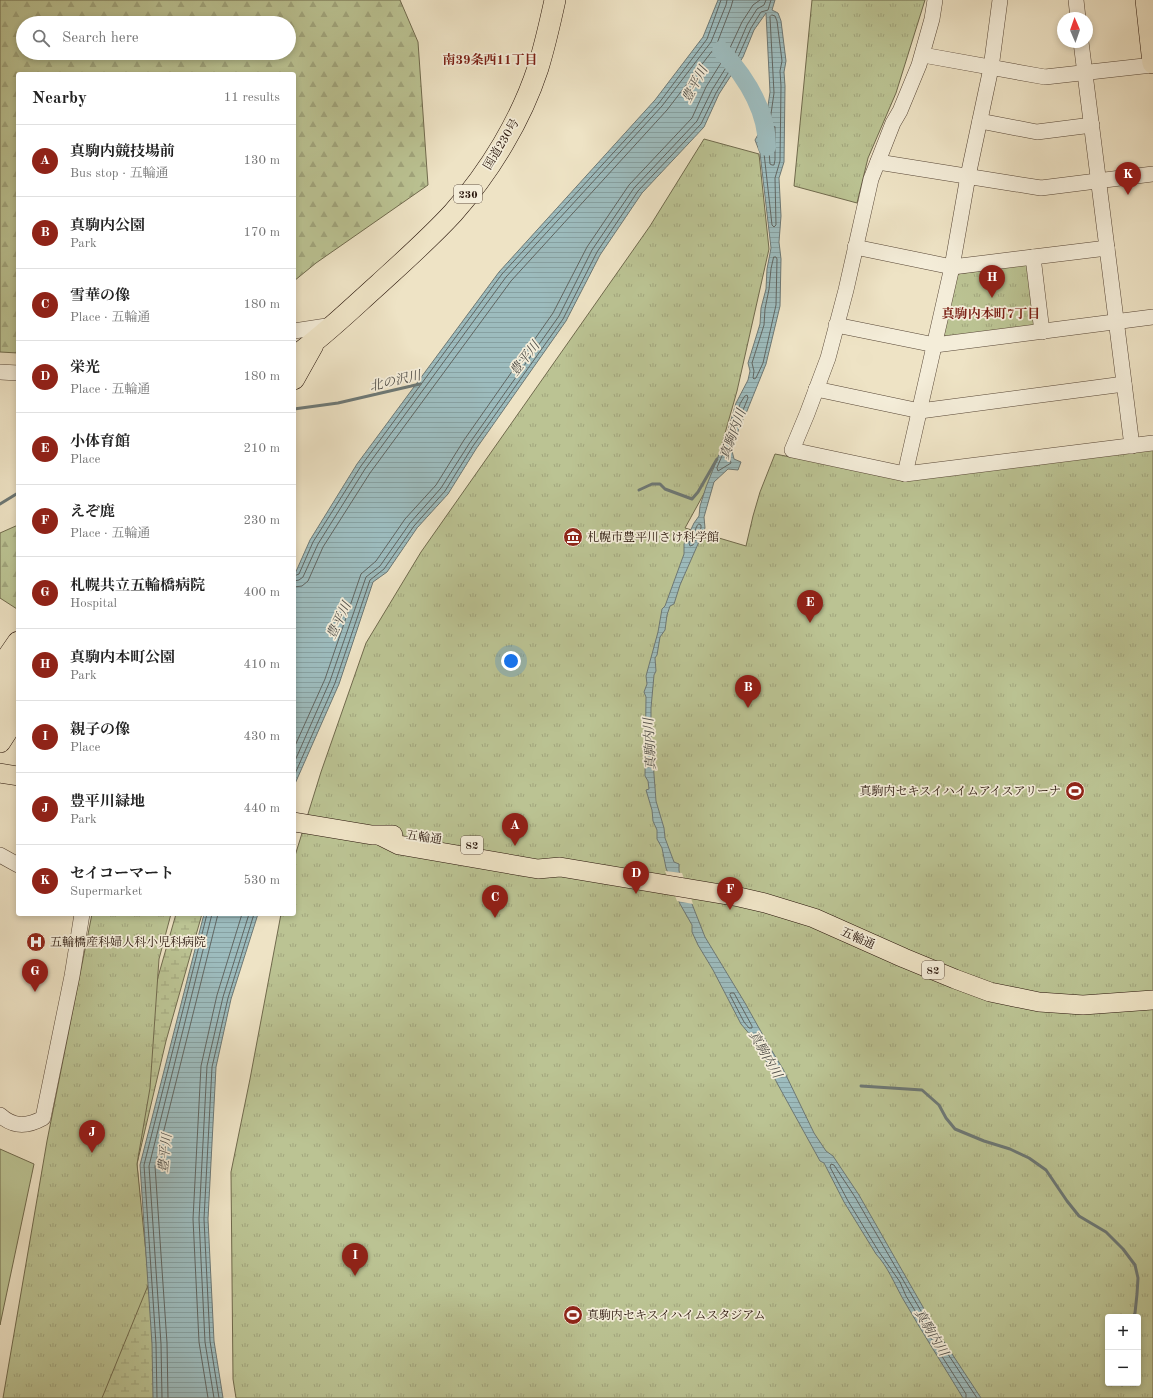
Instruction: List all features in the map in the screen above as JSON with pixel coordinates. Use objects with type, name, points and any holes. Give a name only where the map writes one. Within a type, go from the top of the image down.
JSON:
[{"type":"highway","name":"国道230号","points":[[296,356],[314,343],[436,230],[464,200],[488,168],[520,111],[529,91],[543,52],[555,0]]},
{"type":"highway","points":[[1146,0],[1153,64]]},
{"type":"highway","name":"国道230号","points":[[296,375],[314,343]]},
{"type":"highway","points":[[0,668],[16,645]]},
{"type":"highway","points":[[0,692],[16,669]]},
{"type":"highway","points":[[0,718],[16,693]]},
{"type":"highway","points":[[0,742],[16,717]]},
{"type":"main road","points":[[0,773],[16,776]]},
{"type":"main road","name":"五輪通","points":[[296,822],[381,836],[399,845],[415,848],[538,869],[560,867],[723,894],[765,903],[814,918],[911,961],[990,992],[1038,1002],[1083,1005],[1153,1000]]},
{"type":"street","points":[[935,0],[923,55],[900,111],[893,123],[871,179],[846,290],[828,358],[792,450],[905,474],[1153,443]]},
{"type":"street","points":[[905,474],[952,267],[968,176],[990,68],[1000,0]]},
{"type":"street","points":[[1076,0],[1077,12]]},
{"type":"street","points":[[1083,48],[1132,446]]},
{"type":"street","points":[[923,55],[1045,77],[1153,64]]},
{"type":"street","points":[[980,121],[1037,132],[1092,125]]},
{"type":"street","points":[[878,162],[1041,188],[1153,174]]},
{"type":"street","points":[[855,247],[952,267],[1107,248]]},
{"type":"street","points":[[1033,257],[1042,332]]},
{"type":"street","points":[[836,325],[935,345],[1153,317]]},
{"type":"street","points":[[296,331],[334,325]]},
{"type":"street","points":[[0,372],[16,373]]},
{"type":"street","points":[[816,389],[920,410],[1124,384]]},
{"type":"street","points":[[0,855],[16,864]]},
{"type":"street","points":[[0,1115],[4,1119],[15,1124],[26,1125],[42,1118],[72,976],[82,916]]},
{"type":"green space","points":[[0,0],[400,0],[418,42],[428,185],[316,263],[296,279],[296,72],[16,72],[16,353],[0,352]]},
{"type":"green space","points":[[812,0],[925,0],[896,93],[868,158],[857,203],[794,186]]},
{"type":"green space","points":[[704,139],[759,154],[769,249],[737,391],[712,479],[685,528],[746,546],[760,492],[775,454],[906,479],[1153,449],[1153,1398],[236,1398],[233,1379],[231,1172],[281,916],[296,916],[296,853],[321,772],[366,643],[421,552],[650,226]]},
{"type":"green space","points":[[1028,264],[1034,326],[946,337],[943,333],[957,274]]},
{"type":"green space","points":[[16,526],[16,608],[0,598],[0,533]]},
{"type":"green space","points":[[92,916],[170,916],[159,959],[150,1088],[137,1164],[149,1283],[102,1398],[3,1398],[47,1141]]},
{"type":"green space","points":[[175,916],[201,916],[166,1041],[137,1164],[147,1285],[175,1398],[94,1398],[154,991]]},
{"type":"green space","points":[[0,1149],[34,1164],[0,1325]]},
{"type":"water","name":"豊平川","points":[[718,0],[775,0],[772,10],[778,13],[781,21],[786,61],[784,72],[784,162],[779,178],[781,216],[779,242],[781,259],[780,306],[766,364],[739,428],[732,451],[734,459],[741,462],[738,470],[728,469],[714,482],[704,517],[705,528],[680,585],[674,604],[670,606],[665,630],[660,637],[657,655],[655,658],[656,671],[654,675],[651,708],[651,735],[656,801],[664,828],[665,838],[674,862],[679,864],[679,871],[705,937],[783,1069],[814,1133],[826,1151],[833,1156],[859,1195],[935,1328],[981,1398],[963,1398],[887,1270],[844,1202],[824,1163],[820,1161],[757,1043],[741,1024],[713,970],[698,945],[692,932],[692,925],[680,904],[666,868],[662,848],[657,839],[657,830],[653,821],[652,810],[646,790],[649,789],[648,781],[645,776],[646,697],[644,692],[647,684],[646,676],[658,632],[662,609],[665,606],[684,554],[684,544],[699,516],[700,506],[706,487],[726,437],[736,403],[748,380],[750,371],[748,363],[760,324],[761,308],[766,289],[767,269],[771,248],[760,153],[755,140],[766,120],[770,92],[766,13],[754,30],[743,57],[719,94],[704,127],[642,193],[600,255],[566,321],[476,449],[448,494],[417,528],[387,572],[373,582],[339,684],[296,781],[296,572],[310,540],[357,464],[499,272],[655,100],[703,37]]},
{"type":"water","name":"豊平川","points":[[203,916],[257,916],[231,999],[216,1067],[208,1219],[214,1341],[223,1398],[153,1398],[152,1344],[140,1165]]},
{"type":"pier","points":[[665,871],[682,873],[693,904],[677,901]]},
{"type":"waterway","name":"真駒内川","points":[[721,50],[730,60],[753,94],[763,120],[767,147]]},
{"type":"waterway","name":"北の沢川","points":[[296,409],[338,403],[420,384]]},
{"type":"waterway","points":[[639,490],[652,484],[660,484],[665,489],[692,499],[698,492],[717,459]]},
{"type":"waterway","name":"北の沢川","points":[[0,504],[16,494]]},
{"type":"waterway","points":[[861,1086],[922,1090],[939,1105],[946,1118],[955,1129],[984,1141],[1010,1149],[1029,1158],[1046,1170],[1079,1216],[1106,1232],[1123,1249],[1135,1265],[1138,1278],[1134,1314]]},
{"type":"place","name":"セイコーマート","points":[[1128,195]]},
{"type":"place","name":"真駒内本町公園","points":[[992,298]]},
{"type":"place","name":"札幌市豊平川さけ科学館","points":[[573,537]]},
{"type":"place","name":"小体育館","points":[[810,623]]},
{"type":"place","name":"真駒内公園","points":[[748,708]]},
{"type":"place","name":"真駒内セキスイハイムアイスアリーナ","points":[[1075,791]]},
{"type":"place","name":"真駒内競技場前","points":[[515,846]]},
{"type":"place","name":"栄光","points":[[636,894]]},
{"type":"place","name":"えぞ鹿","points":[[730,910]]},
{"type":"place","name":"雪華の像","points":[[495,918]]},
{"type":"place","name":"五輪橋産科婦人科小児科病院","points":[[36,942]]},
{"type":"place","name":"札幌共立五輪橋病院","points":[[35,992]]},
{"type":"place","name":"豊平川緑地","points":[[92,1153]]},
{"type":"place","name":"親子の像","points":[[355,1276]]},
{"type":"place","name":"真駒内セキスイハイムスタジアム","points":[[573,1315]]},
{"type":"district","name":"南39条西11丁目","points":[[490,59]]},
{"type":"district","name":"真駒内本町7丁目","points":[[991,313]]}]
